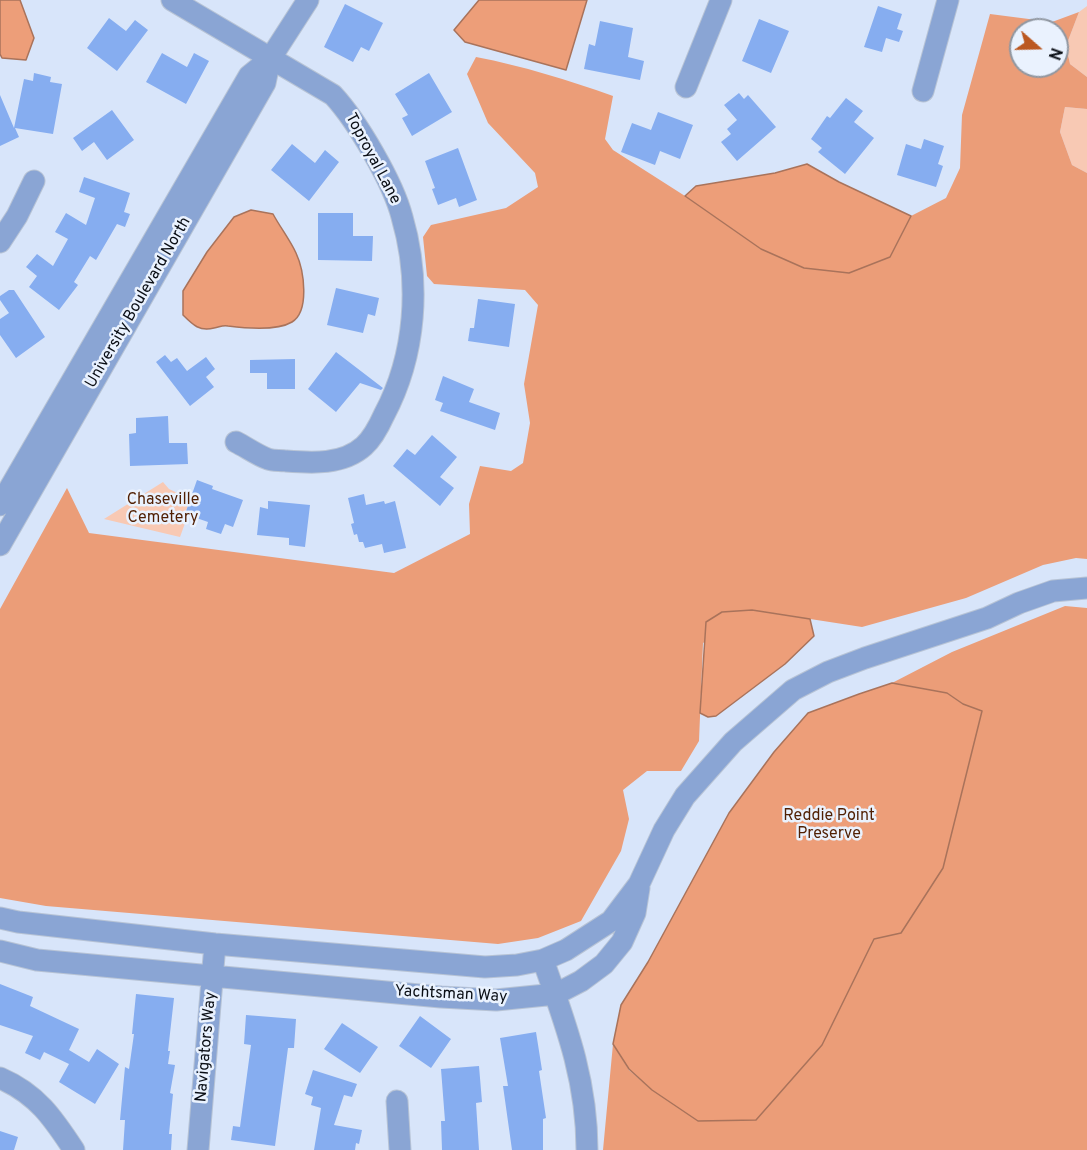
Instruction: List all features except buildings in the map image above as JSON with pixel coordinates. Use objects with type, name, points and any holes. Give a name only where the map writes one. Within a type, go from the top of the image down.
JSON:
[{"type":"street","name":"Toproyal Lane","points":[[172,0],[333,95],[347,110],[391,188],[402,215],[409,245],[414,285],[412,328],[404,366],[392,401],[364,446],[346,456],[328,462],[315,462],[269,459],[236,442]]},
{"type":"street","name":"University Boulevard North","points":[[0,506],[249,76],[270,59],[308,0]]},
{"type":"street","points":[[686,87],[720,0]]},
{"type":"street","points":[[923,91],[948,0]]},
{"type":"street","name":"University Boulevard North","points":[[0,545],[265,84],[270,59]]},
{"type":"street","points":[[0,242],[9,231],[34,181]]},
{"type":"street","points":[[639,885],[664,830],[685,796],[733,742],[792,690],[856,661],[987,618],[1053,591],[1087,588]]},
{"type":"street","name":"Yachtsman Way","points":[[0,918],[18,922],[215,944],[485,967],[517,965],[543,960],[566,950],[611,921],[639,885]]},
{"type":"street","name":"Yachtsman Way","points":[[0,951],[37,960],[441,998],[496,1000],[555,994],[581,981],[604,964],[622,942],[635,913],[639,885]]},
{"type":"street","name":"Navigators Way","points":[[198,1150],[215,944]]},
{"type":"street","points":[[543,960],[575,1051],[587,1125],[587,1150]]},
{"type":"street","points":[[0,1078],[23,1089],[35,1098],[58,1124],[74,1150]]},
{"type":"street","points":[[397,1101],[400,1150]]},
{"type":"green space","points":[[1087,6],[1087,77],[1070,64],[1069,60],[1069,38],[1079,12]]},
{"type":"green space","points":[[1065,107],[1087,109],[1087,173],[1072,165],[1060,132]]},
{"type":"green space","name":"Chaseville Cemetery","points":[[163,482],[169,489],[190,499],[185,514],[188,515],[180,537],[104,519]]},
{"type":"shaded area","points":[[0,0],[20,0],[34,38],[26,60],[2,58],[0,54]]},
{"type":"shaded area","points":[[479,0],[587,0],[566,70],[465,42],[454,30]]},
{"type":"shaded area","points":[[1079,12],[1069,38],[1069,18],[1063,18]]},
{"type":"shaded area","points":[[990,14],[1021,18],[1009,18],[1009,78],[1069,78],[1069,60],[1070,64],[1087,77],[1087,109],[1065,107],[1060,132],[1072,165],[1087,173],[1087,559],[1076,558],[1043,565],[966,598],[862,627],[752,610],[703,643],[699,741],[681,771],[647,771],[623,790],[629,819],[621,851],[581,921],[538,938],[498,944],[46,906],[0,898],[0,609],[67,488],[89,533],[394,573],[470,534],[469,504],[480,466],[511,471],[523,463],[530,423],[524,384],[538,305],[525,290],[434,284],[427,276],[423,237],[431,225],[506,208],[538,187],[535,173],[488,123],[467,74],[476,57],[545,74],[613,96],[605,139],[613,150],[761,249],[890,257],[911,216],[946,198],[960,168],[962,115]]},
{"type":"shaded area","points":[[807,164],[911,216],[890,257],[849,273],[804,268],[761,249],[685,196],[696,186],[775,173]]},
{"type":"shaded area","points":[[251,210],[273,214],[294,248],[299,260],[304,290],[298,317],[286,325],[269,328],[224,326],[205,329],[197,327],[183,315],[183,291],[207,252],[234,217]]},
{"type":"shaded area","points":[[1065,606],[1087,608],[1087,1150],[603,1150],[613,1044],[629,1070],[652,1090],[849,986],[874,939],[901,933],[943,868],[981,711],[963,704],[947,693],[892,683],[952,652]]},
{"type":"shaded area","points":[[752,610],[810,619],[814,636],[785,664],[716,716],[708,717],[700,713],[706,622],[722,612]]},
{"type":"shaded area","points":[[892,683],[947,693],[963,704],[982,711],[943,868],[901,933],[874,939],[822,1045],[756,1120],[698,1121],[652,1090],[629,1069],[613,1044],[621,1005],[648,962],[729,813],[774,752],[808,713]]},
{"type":"park label","name":"Reddie Point Preserve","points":[[829,826]]}]
